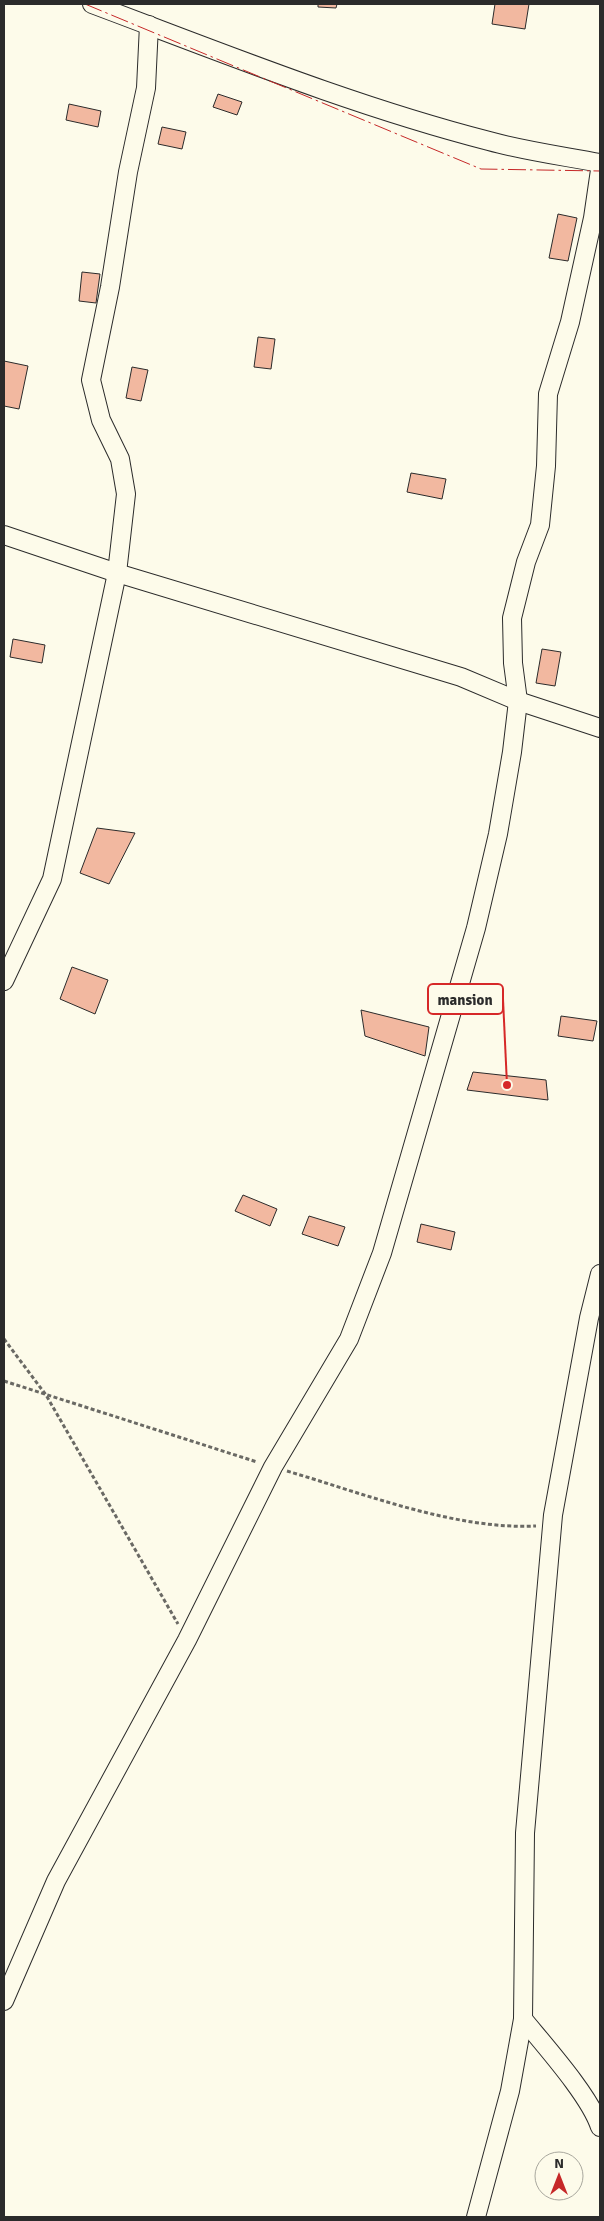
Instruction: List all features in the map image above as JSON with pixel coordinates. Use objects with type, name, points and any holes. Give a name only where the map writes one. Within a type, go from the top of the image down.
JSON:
[{"type":"street","points":[[92,4],[263,69],[424,123],[491,142],[600,163]]},
{"type":"street","points":[[4,981],[52,879],[117,573],[126,494],[120,459],[101,420],[91,380],[110,287],[128,172],[146,88],[149,25]]},
{"type":"street","points":[[4,2001],[56,1881],[187,1640],[273,1467],[349,1339],[382,1253],[476,928],[498,834],[512,752],[518,701],[513,663],[512,618],[526,562],[540,525],[546,466],[548,394],[570,322],[593,218],[600,170]]},
{"type":"street","points":[[4,535],[117,573],[461,677],[518,701],[600,728]]},
{"type":"street","points":[[476,2217],[510,2091],[524,2019],[524,1833],[553,1515],[589,1318],[600,1274]]},
{"type":"street","points":[[524,2019],[585,2098],[597,2117],[600,2127]]},
{"type":"path","points":[[4,1339],[46,1394],[187,1640]]},
{"type":"building","points":[[318,4],[337,4],[336,8],[318,7]]},
{"type":"building","points":[[495,4],[529,4],[525,29],[492,24]]},
{"type":"building","points":[[218,94],[242,102],[237,115],[213,107]]},
{"type":"building","points":[[69,104],[101,111],[98,127],[66,120]]},
{"type":"building","points":[[162,127],[186,132],[182,149],[158,144]]},
{"type":"building","points":[[558,214],[577,218],[568,261],[549,258]]},
{"type":"building","points":[[82,272],[100,274],[96,303],[79,301]]},
{"type":"building","points":[[258,337],[275,339],[271,369],[254,367]]},
{"type":"building","points":[[4,361],[28,366],[19,409],[4,406]]},
{"type":"building","points":[[132,367],[148,370],[141,401],[126,398]]},
{"type":"building","points":[[411,473],[446,479],[442,499],[407,492]]},
{"type":"building","points":[[13,639],[45,645],[42,663],[10,657]]},
{"type":"building","points":[[542,649],[561,652],[555,686],[536,683]]},
{"type":"building","points":[[97,828],[135,833],[109,884],[80,873]]},
{"type":"building","points":[[72,967],[108,980],[95,1014],[60,999]]},
{"type":"building","points":[[361,1010],[429,1027],[425,1056],[365,1036]]},
{"type":"building","points":[[561,1016],[597,1021],[593,1041],[558,1036]]},
{"type":"building","points":[[473,1072],[546,1080],[548,1100],[467,1090]]},
{"type":"building","points":[[243,1195],[277,1209],[270,1226],[235,1211]]},
{"type":"building","points":[[309,1216],[345,1227],[338,1246],[302,1234]]},
{"type":"building","points":[[421,1224],[455,1232],[451,1250],[417,1242]]},
{"type":"power","points":[[85,4],[481,169],[600,171]]},
{"type":"place","name":"mansion","points":[[507,1085]]}]
